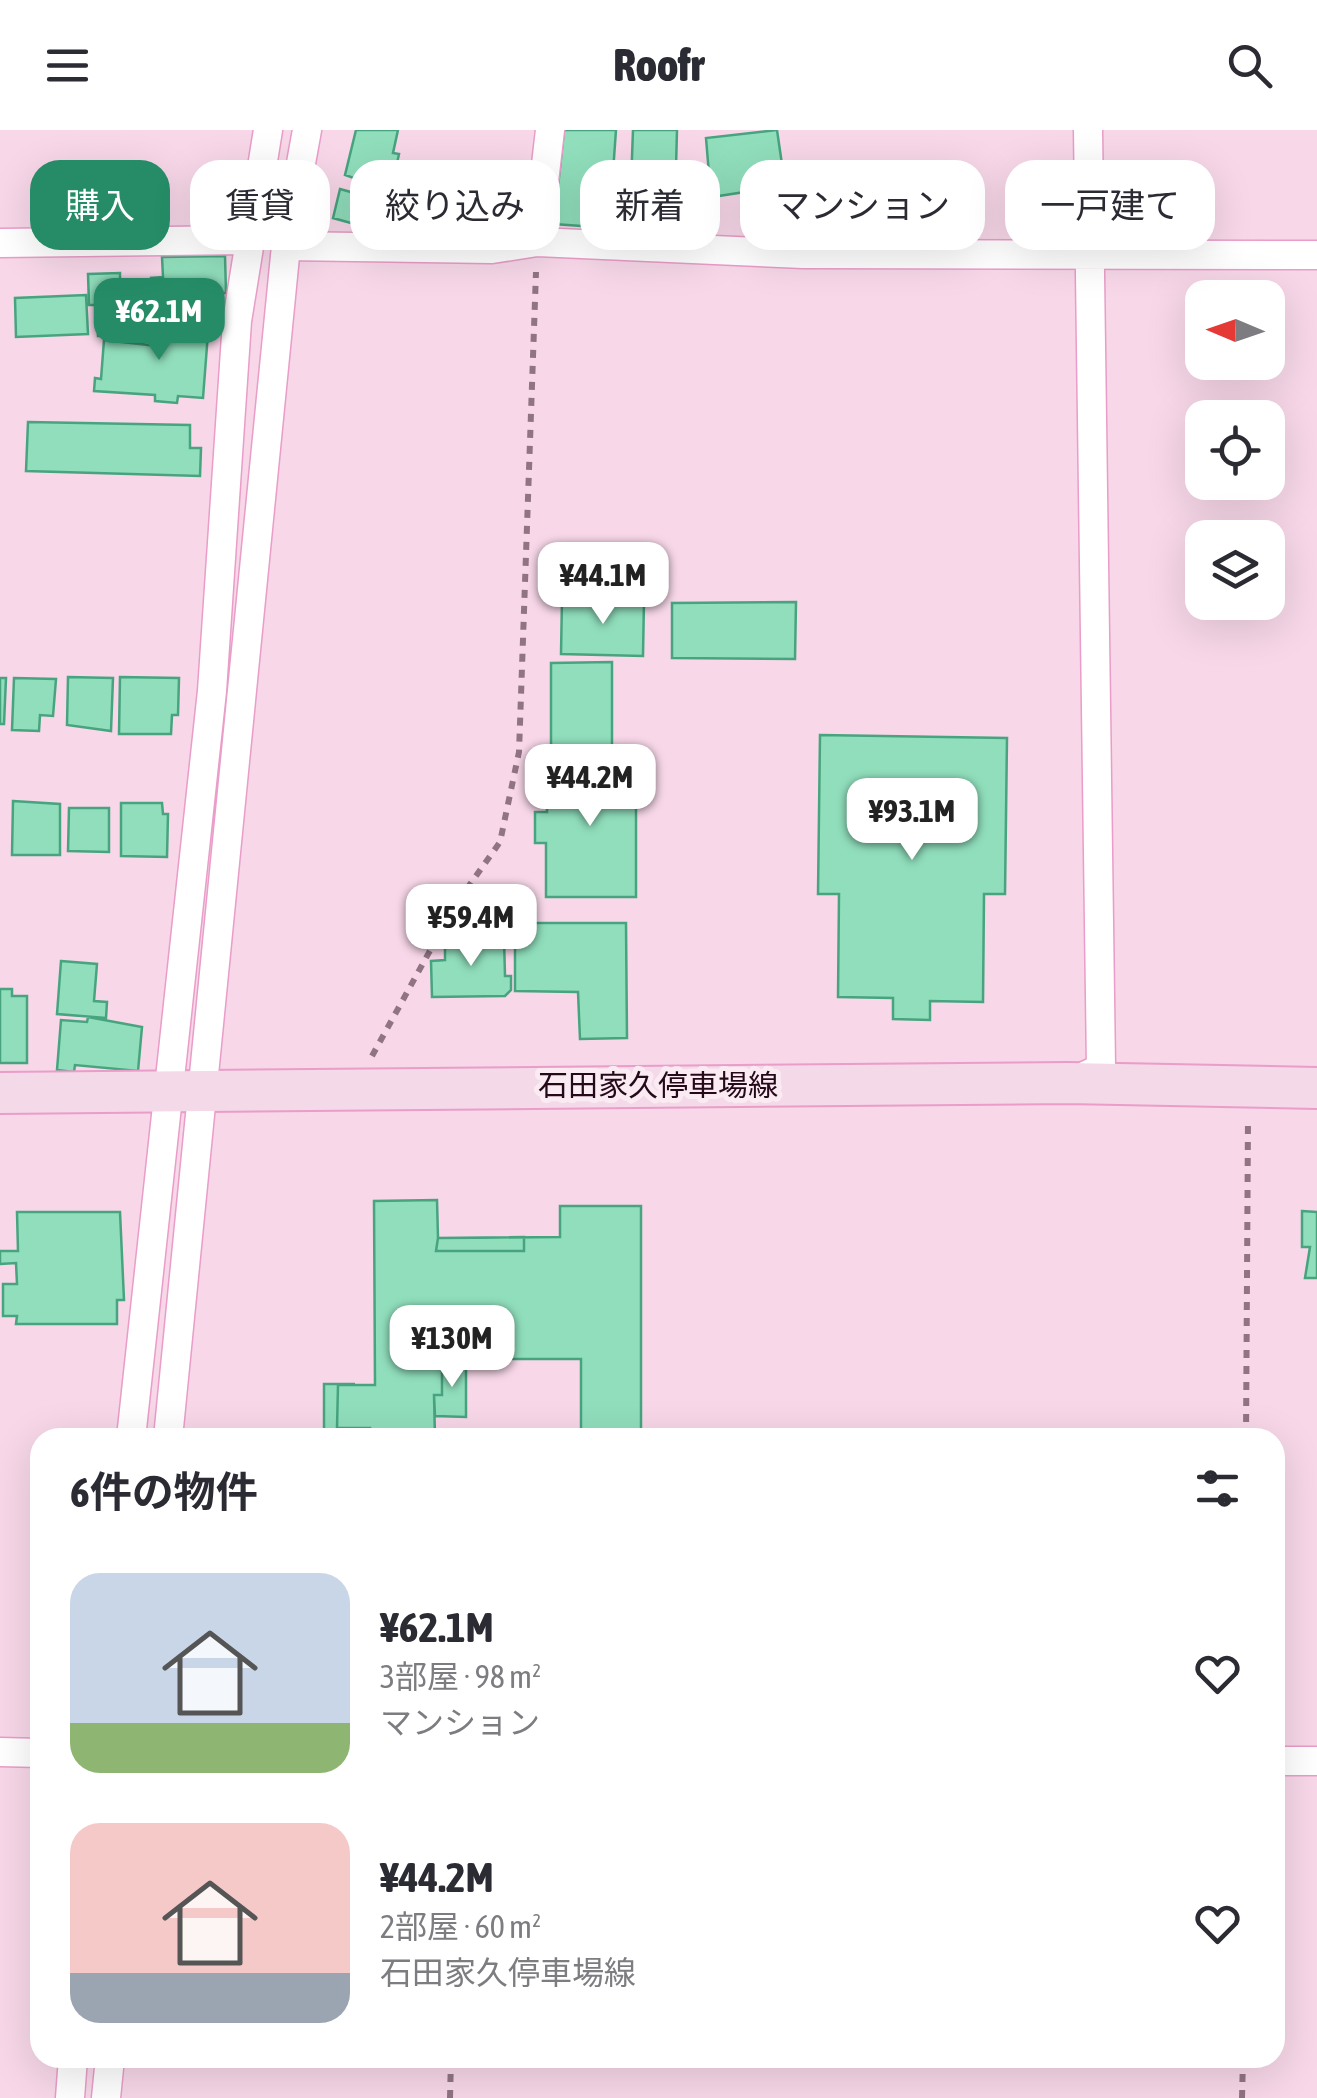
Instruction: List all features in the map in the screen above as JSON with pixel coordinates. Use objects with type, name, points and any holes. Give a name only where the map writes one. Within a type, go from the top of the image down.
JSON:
[{"type":"main road","name":"石田家久停車場線","points":[[0,1093],[1068,1083],[1317,1088]]},
{"type":"street","points":[[263,160],[268,130]]},
{"type":"street","points":[[302,160],[308,130]]},
{"type":"street","points":[[547,160],[550,130]]},
{"type":"street","points":[[1068,1083],[1101,1068],[1086,258],[1088,130]]},
{"type":"street","points":[[0,242],[190,240]]},
{"type":"street","points":[[560,243],[803,254],[1086,258],[1317,255]]},
{"type":"street","points":[[168,1428],[184,1092],[237,321],[247,250]]},
{"type":"street","points":[[133,1428],[184,1092],[286,250]]},
{"type":"street","points":[[0,1752],[30,1753]]},
{"type":"street","points":[[1285,1762],[1317,1762]]},
{"type":"street","points":[[70,2098],[72,2068]]},
{"type":"street","points":[[106,2098],[109,2068]]},
{"type":"path","points":[[355,1088],[454,907],[500,842],[515,770],[538,250]]},
{"type":"path","points":[[1246,1428],[1248,1086]]},
{"type":"path","points":[[450,2098],[451,2068]]},
{"type":"path","points":[[1242,2098],[1243,2068]]},
{"type":"building","points":[[356,130],[398,130],[393,153],[399,154],[398,160],[350,160],[350,177],[345,175]]},
{"type":"building","points":[[564,130],[616,130],[614,160],[580,160],[580,226],[560,224]]},
{"type":"building","points":[[633,130],[677,130],[676,160],[632,160]]},
{"type":"building","points":[[777,130],[781,160],[740,160],[740,193],[720,196],[720,160],[708,160],[706,138]]},
{"type":"building","points":[[340,189],[350,192],[350,223],[333,218]]},
{"type":"building","points":[[225,256],[226,293],[220,293],[221,313],[152,315],[151,278],[163,277],[162,257]]},
{"type":"building","points":[[120,273],[120,287],[136,286],[137,335],[98,336],[97,305],[89,305],[88,274]]},
{"type":"building","points":[[86,295],[88,334],[16,337],[15,298]]},
{"type":"building","points":[[161,317],[209,320],[203,398],[178,396],[177,403],[155,401],[155,395],[94,391],[95,378],[101,379],[104,340],[158,346]]},
{"type":"building","points":[[28,422],[190,425],[190,448],[201,448],[200,476],[26,471]]},
{"type":"building","points":[[562,599],[644,600],[643,656],[561,654]]},
{"type":"building","points":[[796,602],[795,659],[672,658],[672,603]]},
{"type":"building","points":[[612,662],[612,746],[551,745],[551,663]]},
{"type":"building","points":[[68,677],[113,678],[111,731],[67,725]]},
{"type":"building","points":[[120,677],[179,678],[178,715],[172,715],[171,734],[119,734]]},
{"type":"building","points":[[0,678],[6,678],[4,724],[0,724]]},
{"type":"building","points":[[14,678],[56,679],[53,716],[40,715],[39,731],[12,730]]},
{"type":"building","points":[[820,735],[1007,738],[1005,894],[984,894],[983,1002],[930,1001],[930,1020],[893,1019],[893,998],[838,997],[839,894],[818,894]]},
{"type":"building","points":[[547,760],[636,760],[636,897],[546,897],[546,843],[535,843],[535,812],[547,812]]},
{"type":"building","points":[[13,801],[60,804],[60,855],[12,855]]},
{"type":"building","points":[[121,803],[162,803],[163,814],[168,814],[167,857],[121,856]]},
{"type":"building","points":[[69,808],[109,808],[109,852],[68,851]]},
{"type":"building","points":[[515,923],[626,923],[627,1038],[580,1039],[578,992],[515,991]]},
{"type":"building","points":[[504,938],[505,976],[511,976],[511,990],[505,996],[432,997],[431,961],[445,960],[445,939]]},
{"type":"building","points":[[61,961],[97,964],[94,1001],[107,1002],[106,1018],[57,1014]]},
{"type":"building","points":[[0,989],[12,989],[12,996],[27,996],[27,1063],[0,1063]]},
{"type":"building","points":[[88,1017],[142,1027],[138,1071],[75,1065],[74,1072],[57,1070],[61,1020],[87,1022]]},
{"type":"building","points":[[437,1200],[438,1238],[560,1237],[560,1206],[641,1206],[641,1428],[581,1428],[581,1359],[442,1359],[442,1395],[434,1395],[435,1428],[337,1428],[338,1385],[375,1385],[374,1201]]},
{"type":"building","points":[[1302,1211],[1317,1212],[1317,1278],[1305,1278],[1310,1247],[1302,1247]]},
{"type":"building","points":[[17,1212],[120,1212],[124,1300],[117,1300],[117,1324],[16,1324],[17,1316],[3,1316],[3,1284],[17,1284],[16,1263],[0,1264],[0,1251],[18,1251]]},
{"type":"building","points":[[524,1237],[524,1251],[436,1251],[438,1238]]},
{"type":"building","points":[[442,1359],[466,1359],[466,1417],[435,1416],[434,1395],[442,1395]]},
{"type":"building","points":[[324,1384],[355,1384],[338,1385],[337,1428],[324,1428]]}]
